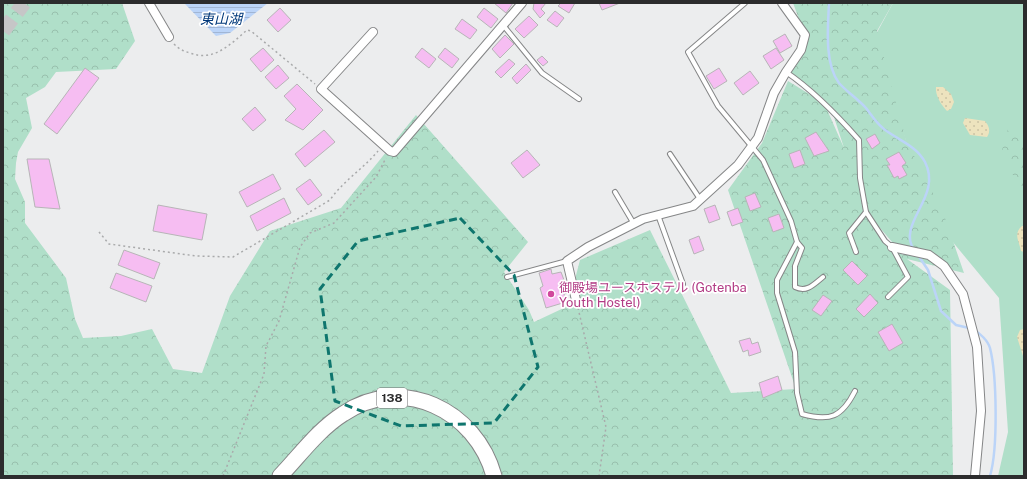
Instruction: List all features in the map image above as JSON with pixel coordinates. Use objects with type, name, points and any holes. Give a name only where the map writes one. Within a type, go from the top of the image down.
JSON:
[{"type":"highway","name":"138","points":[[280,476],[329,424],[342,414],[356,406],[373,401],[407,398],[423,401],[439,407],[466,426],[484,450],[494,476]]},
{"type":"street","points":[[149,3],[169,37]]},
{"type":"street","points":[[373,32],[321,89],[390,151],[394,152],[522,3]]},
{"type":"street","points":[[576,300],[567,261],[588,247],[634,224],[658,215],[693,206],[738,165],[758,138],[774,93],[801,50],[805,35],[782,3]]},
{"type":"street","points":[[892,247],[929,255],[944,266],[963,294],[968,318],[976,343],[981,411],[975,476]]},
{"type":"lane","points":[[745,3],[688,52],[718,106],[763,160],[790,221],[797,242],[802,248],[795,266],[795,287],[800,289],[808,289],[823,277]]},
{"type":"lane","points":[[502,25],[542,72],[579,99]]},
{"type":"lane","points":[[786,72],[803,83],[859,140],[860,178],[866,212],[885,241],[892,247],[908,277],[888,297]]},
{"type":"lane","points":[[670,154],[700,199]]},
{"type":"lane","points":[[616,192],[634,224]]},
{"type":"lane","points":[[856,252],[849,233],[866,212]]},
{"type":"lane","points":[[658,215],[683,284]]},
{"type":"lane","points":[[797,242],[777,280],[777,293],[795,352],[797,393],[802,414],[819,419],[841,413],[848,405],[855,391]]},
{"type":"lane","points":[[507,277],[567,261]]},
{"type":"path","points":[[169,37],[179,50],[199,57],[216,54],[247,30],[251,31],[321,89]]},
{"type":"path","points":[[99,232],[109,244],[196,256],[233,257],[330,200],[339,187],[372,158],[382,144]]},
{"type":"path","points":[[222,476],[264,374],[266,346],[280,321],[300,247],[310,232],[334,223],[350,206],[376,177],[390,151]]},
{"type":"path","points":[[576,300],[606,427],[599,476]]},
{"type":"highlighted area","points":[[460,218],[514,275],[538,367],[494,423],[401,426],[335,401],[320,289],[358,241]]},
{"type":"green space","points":[[3,3],[122,3],[135,41],[116,69],[56,72],[45,87],[26,98],[32,128],[18,152],[15,179],[25,202],[25,223],[66,278],[75,319],[83,338],[121,336],[152,329],[173,369],[202,373],[230,296],[270,231],[341,208],[416,115],[528,242],[504,272],[529,310],[534,322],[568,306],[580,260],[650,230],[731,393],[796,389],[728,190],[762,143],[788,81],[819,100],[790,75],[805,35],[793,3],[893,3],[877,31],[906,140],[943,212],[964,273],[907,259],[950,290],[953,476],[3,476]],"holes":[[[825,105],[832,111],[844,148]],[[869,215],[904,256],[885,241]]]},
{"type":"green space","points":[[893,3],[1024,3],[1024,476],[998,476],[1008,432],[999,298],[928,212],[874,38]]},
{"type":"green space","points":[[1008,129],[1024,141],[1024,201],[1002,150]]},
{"type":"sand","points":[[936,87],[943,87],[951,94],[954,102],[951,109],[947,111],[943,106],[937,97]]},
{"type":"sand","points":[[965,118],[985,121],[989,129],[987,137],[970,135],[963,123]]},
{"type":"sand","points":[[1024,226],[1024,252],[1021,251],[1017,237],[1019,229]]},
{"type":"sand","points":[[1024,329],[1023,356],[1017,337],[1020,330]]},
{"type":"water","name":"東山湖","points":[[184,3],[268,3],[230,33],[216,36]]},
{"type":"building","points":[[494,3],[513,3],[506,13]]},
{"type":"building","points":[[534,3],[546,3],[541,9],[545,13],[540,18],[533,9]]},
{"type":"building","points":[[561,3],[575,3],[569,13],[558,6]]},
{"type":"building","points":[[599,3],[620,3],[602,10]]},
{"type":"building","points":[[280,8],[291,20],[278,32],[267,20]]},
{"type":"building","points":[[484,8],[498,19],[491,28],[477,17]]},
{"type":"building","points":[[555,11],[564,18],[557,27],[547,20]]},
{"type":"building","points":[[529,16],[538,25],[524,38],[515,29]]},
{"type":"building","points":[[462,19],[477,30],[470,39],[455,29]]},
{"type":"building","points":[[785,34],[792,46],[780,53],[773,41]]},
{"type":"building","points":[[505,35],[514,44],[500,58],[492,49]]},
{"type":"building","points":[[263,48],[274,60],[261,72],[250,59]]},
{"type":"building","points":[[422,48],[436,59],[429,68],[415,57]]},
{"type":"building","points":[[445,48],[459,59],[452,68],[438,57]]},
{"type":"building","points":[[776,48],[784,60],[771,69],[763,56]]},
{"type":"building","points":[[542,56],[548,62],[543,66],[537,60]]},
{"type":"building","points":[[509,59],[515,64],[501,78],[495,72]]},
{"type":"building","points":[[526,64],[531,70],[517,84],[512,78]]},
{"type":"building","points":[[278,65],[289,78],[276,89],[265,77]]},
{"type":"building","points":[[85,68],[99,78],[57,134],[44,124]]},
{"type":"building","points":[[719,68],[727,81],[714,89],[706,76]]},
{"type":"building","points":[[750,71],[759,83],[743,95],[734,83]]},
{"type":"building","points":[[297,84],[323,110],[303,130],[285,120],[296,109],[284,96]]},
{"type":"building","points":[[255,107],[266,120],[253,131],[242,119]]},
{"type":"building","points":[[324,130],[335,142],[305,167],[295,154]]},
{"type":"building","points":[[816,132],[829,151],[814,156],[805,138]]},
{"type":"building","points":[[875,134],[880,143],[872,149],[866,139]]},
{"type":"building","points":[[527,150],[540,165],[523,178],[511,163]]},
{"type":"building","points":[[800,150],[805,164],[794,168],[789,154]]},
{"type":"building","points":[[899,152],[906,163],[902,166],[907,175],[899,179],[898,176],[894,178],[887,165],[890,165],[886,159]]},
{"type":"building","points":[[27,159],[49,159],[60,209],[35,207]]},
{"type":"building","points":[[273,174],[281,189],[247,207],[239,192]]},
{"type":"building","points":[[310,179],[322,195],[308,205],[296,189]]},
{"type":"building","points":[[755,193],[761,207],[750,211],[745,197]]},
{"type":"building","points":[[284,198],[291,213],[257,231],[250,216]]},
{"type":"building","points":[[158,205],[207,214],[202,240],[153,231]]},
{"type":"building","points":[[715,205],[720,219],[709,223],[704,209]]},
{"type":"building","points":[[738,208],[743,222],[732,226],[727,212]]},
{"type":"building","points":[[779,214],[784,228],[773,232],[768,218]]},
{"type":"building","points":[[699,236],[704,250],[694,254],[689,240]]},
{"type":"building","points":[[124,250],[160,263],[154,279],[118,265]]},
{"type":"building","points":[[852,261],[867,276],[858,285],[843,270]]},
{"type":"building","points":[[551,269],[552,274],[561,272],[564,280],[561,280],[562,286],[565,285],[567,293],[564,294],[566,302],[546,308],[540,288],[543,286],[539,273]]},
{"type":"building","points":[[116,273],[152,286],[146,302],[110,288]]},
{"type":"building","points":[[870,294],[878,303],[864,317],[856,309]]},
{"type":"building","points":[[823,295],[832,301],[821,316],[812,310]]},
{"type":"building","points":[[892,324],[903,343],[889,351],[878,332]]},
{"type":"building","points":[[750,338],[752,344],[758,342],[761,352],[749,356],[748,350],[743,352],[739,341]]},
{"type":"building","points":[[778,376],[782,390],[763,398],[759,383]]},
{"type":"waterway","points":[[829,3],[828,44],[831,66],[834,75],[839,83],[866,108],[881,127],[913,148],[925,162],[929,175],[928,187],[925,198],[914,220],[911,230],[910,240],[914,250]]},
{"type":"waterway","points":[[918,255],[928,270],[941,311],[956,325],[969,328]]},
{"type":"waterway","points":[[974,330],[979,333],[989,345],[994,376],[996,412],[993,464],[990,476]]},
{"type":"tunnel","points":[[3,31],[24,3]]},
{"type":"place","name":"御殿場ユースホステル (Gotenba Youth Hostel)","points":[[551,294]]}]
